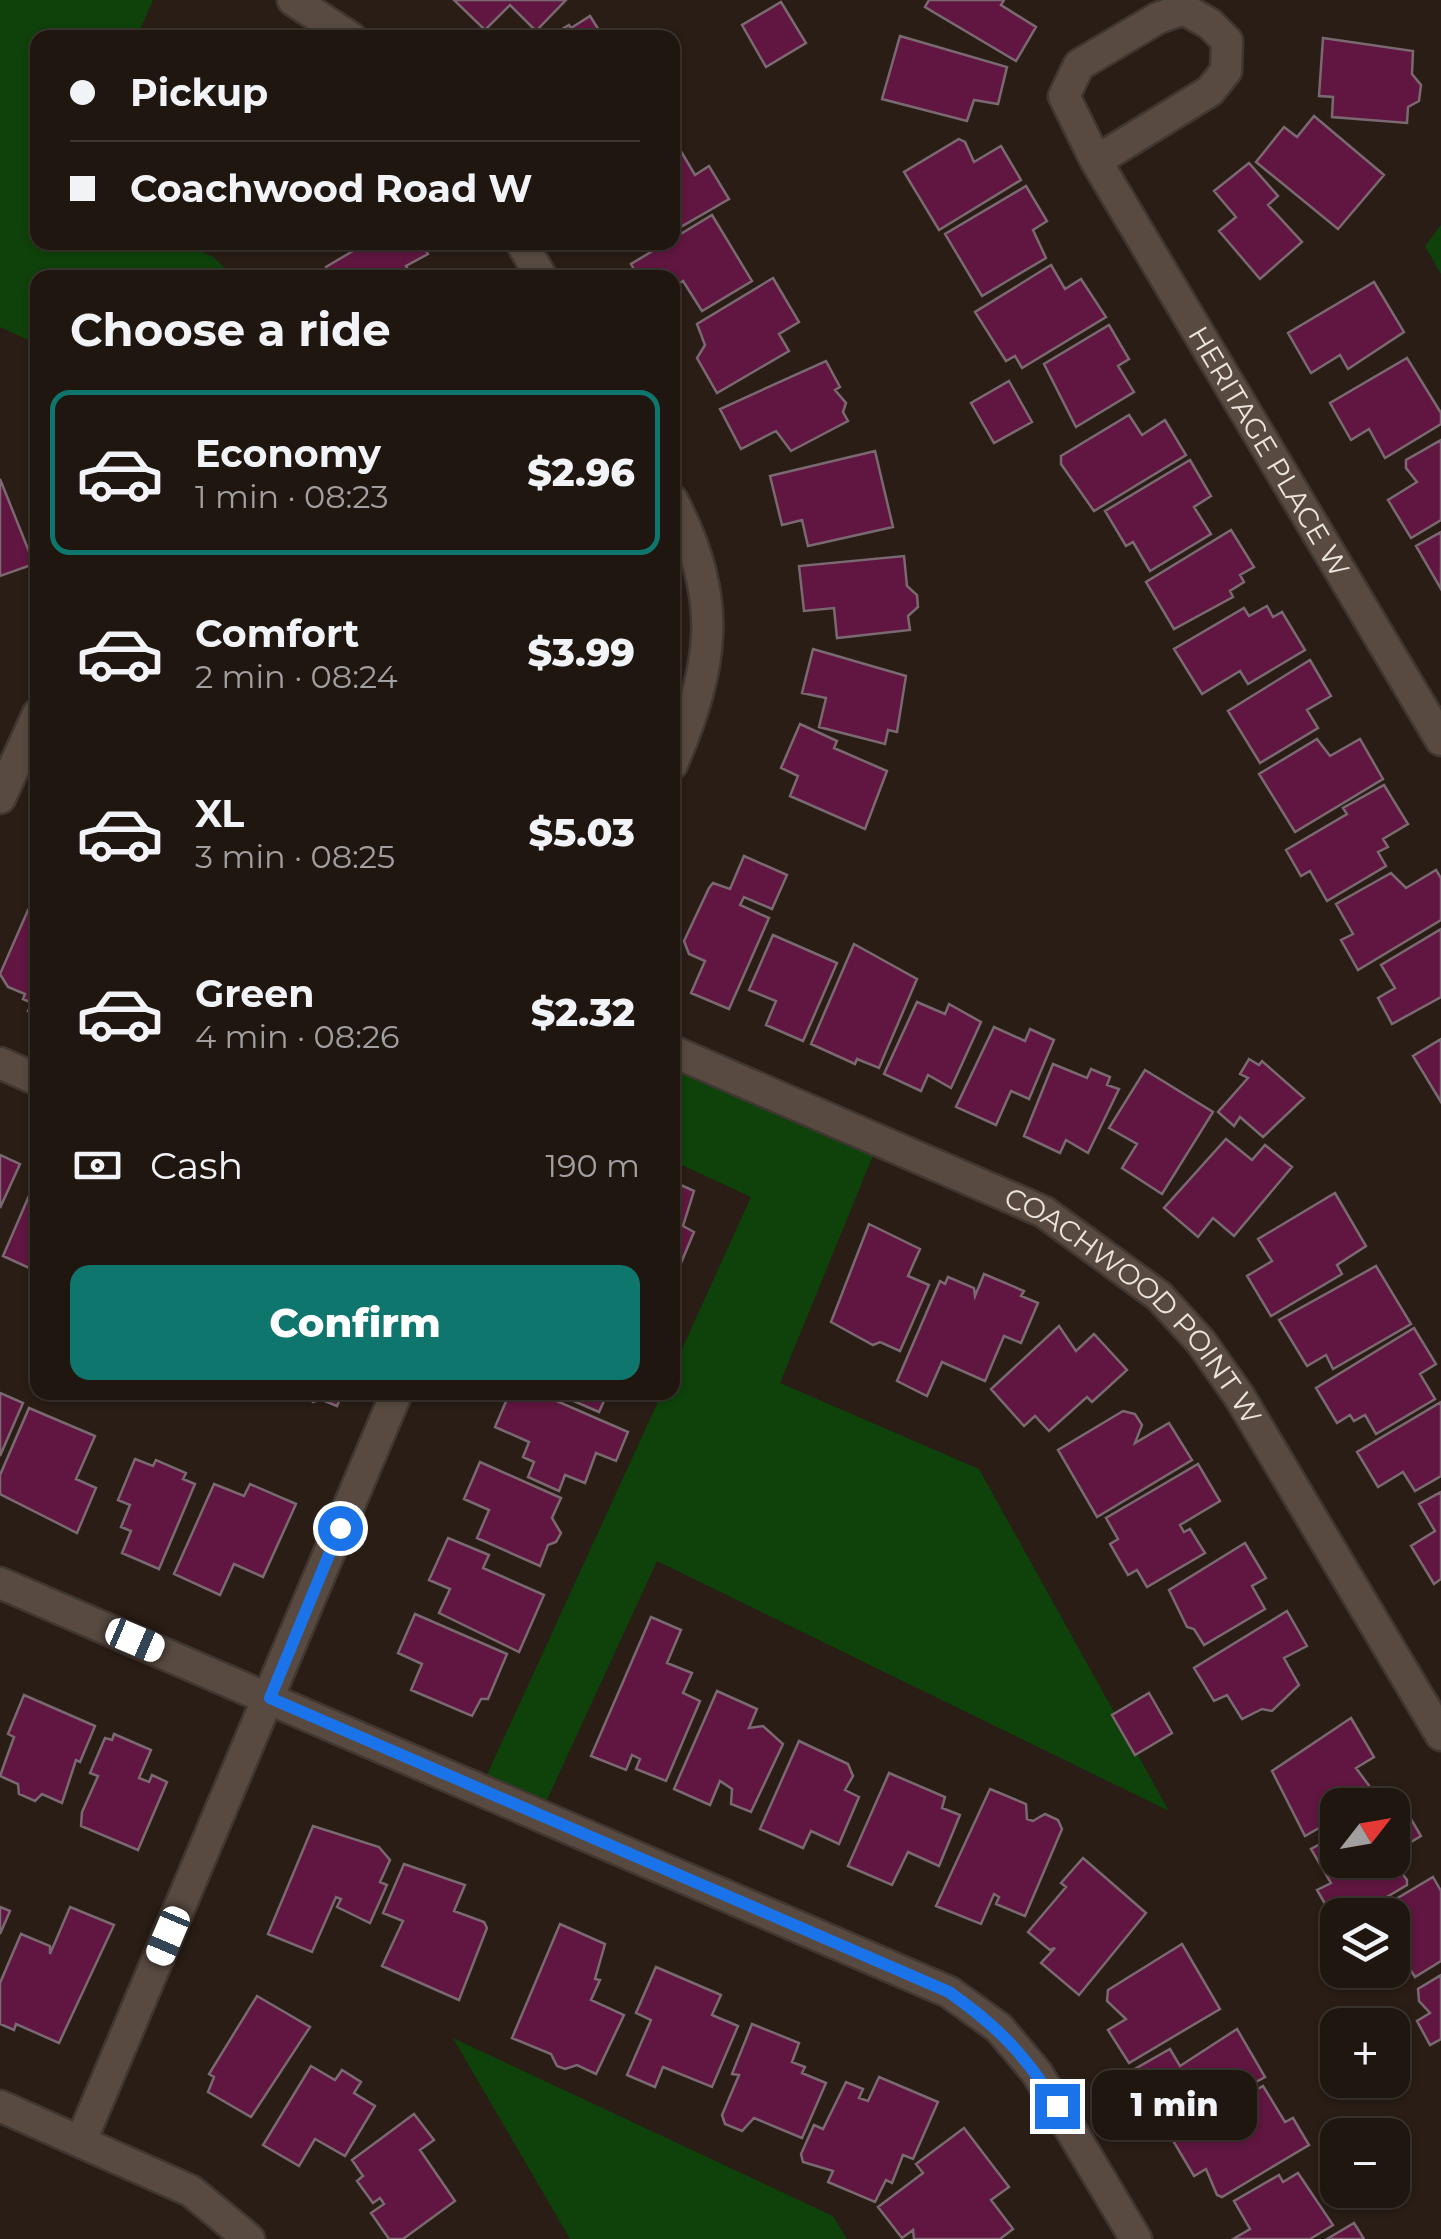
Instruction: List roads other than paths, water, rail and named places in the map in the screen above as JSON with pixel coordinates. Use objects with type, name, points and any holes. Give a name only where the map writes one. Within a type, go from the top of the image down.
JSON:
[{"type":"street","points":[[294,0],[339,30]]},
{"type":"street","name":"HERITAGE PLACE W","points":[[1096,161],[1210,90],[1226,71],[1228,41],[1210,24],[1184,10],[1158,18],[1079,65],[1064,96],[1096,161],[1441,740]]},
{"type":"street","points":[[680,515],[708,596],[709,635],[696,709],[680,746]]},
{"type":"street","points":[[0,798],[30,732]]},
{"type":"street","name":"COACHWOOD POINT W","points":[[680,1055],[1044,1212],[1159,1296],[1202,1342],[1239,1396],[1441,1735]]},
{"type":"street","points":[[0,1064],[30,1077]]},
{"type":"street","points":[[80,2141],[394,1400]]},
{"type":"street","points":[[0,1582],[949,1992],[1000,2028],[1037,2073],[1136,2239]]},
{"type":"street","points":[[0,2106],[190,2190],[249,2239]]}]
